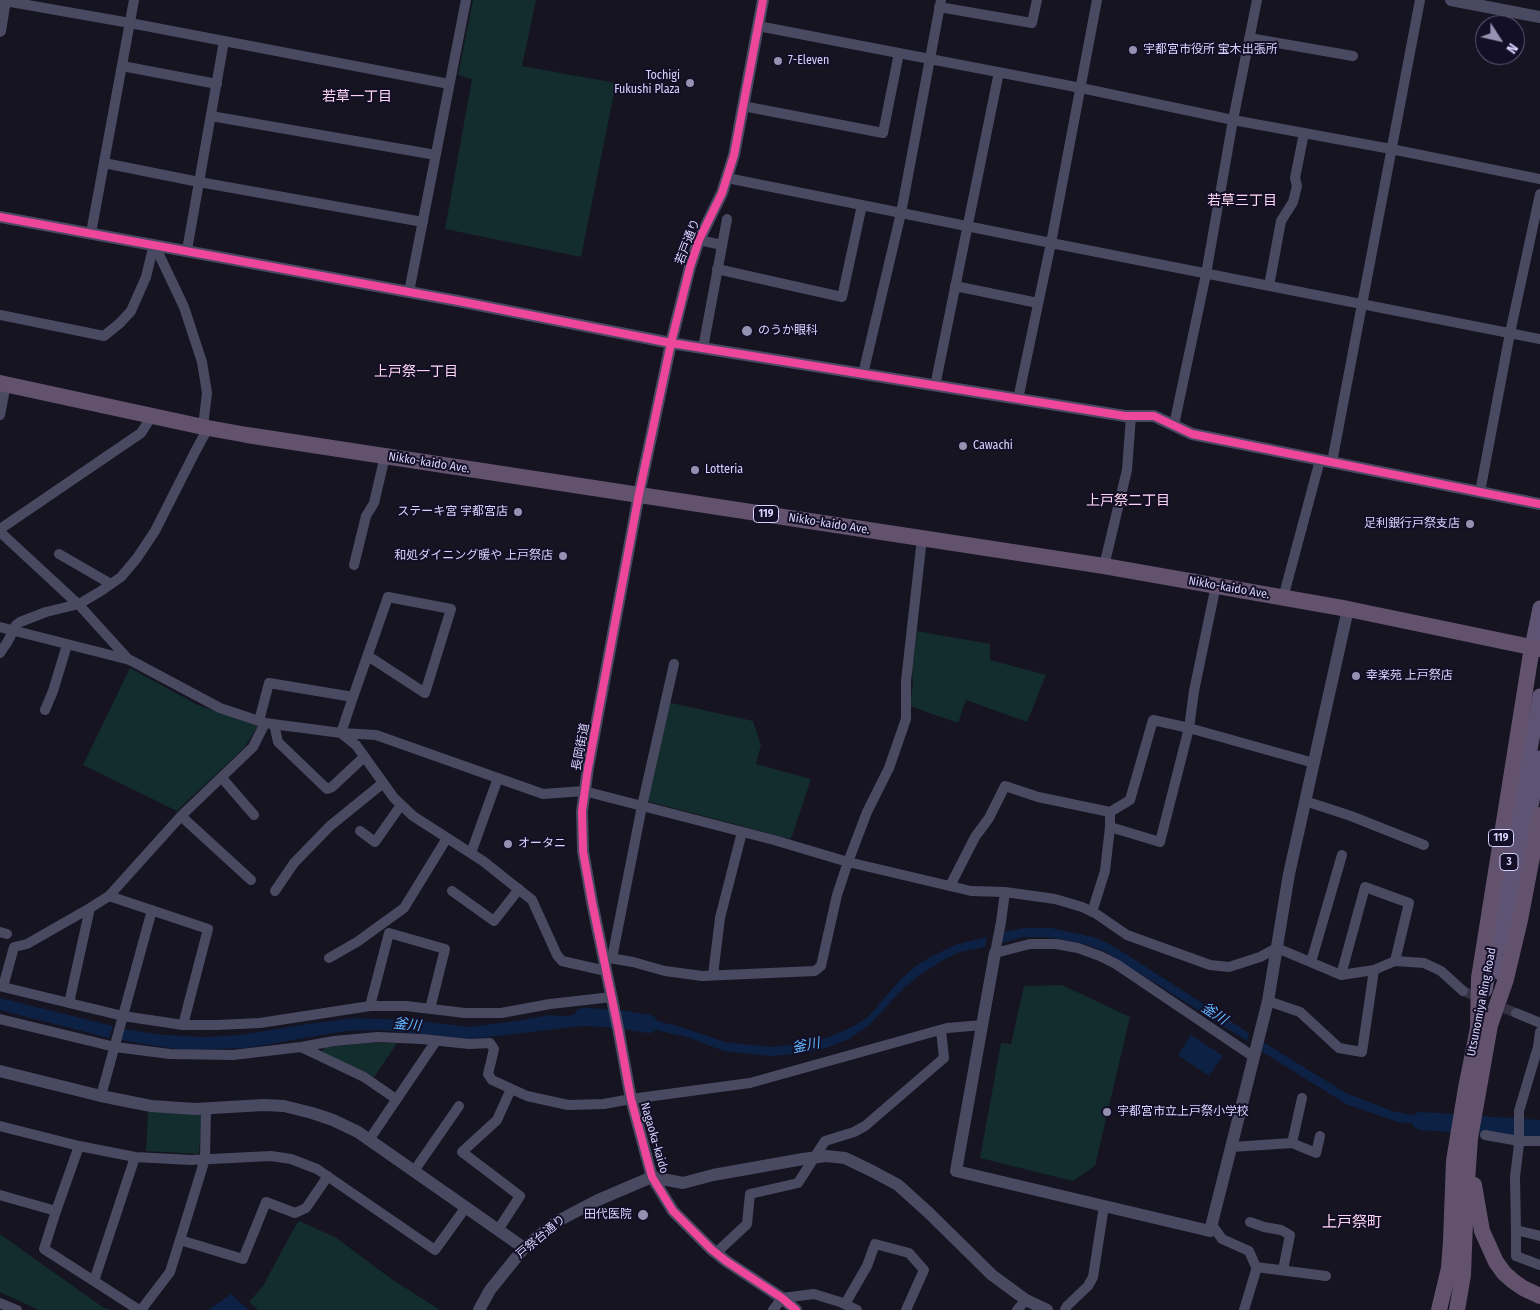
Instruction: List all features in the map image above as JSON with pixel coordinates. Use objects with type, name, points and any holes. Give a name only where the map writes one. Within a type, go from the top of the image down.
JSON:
[{"type":"highway","name":"Nikko-kaido Ave.","points":[[3,383],[206,428],[263,438],[1104,566],[1348,609],[1536,648]]},
{"type":"highway","name":"119","points":[[1484,1026],[1479,978],[1536,648]]},
{"type":"highway","name":"119","points":[[1484,1026],[1506,980],[1520,920],[1540,815]]},
{"type":"highway","name":"Utsunomiya Ring Road","points":[[1457,1310],[1464,1268],[1472,1088],[1484,1026]]},
{"type":"highway","name":"119","points":[[1471,1136],[1478,1215],[1489,1249],[1504,1273],[1523,1288],[1540,1296]]},
{"type":"highway","name":"Utsunomiya Ring Road","points":[[1439,1310],[1449,1268],[1454,1161],[1471,1136]]},
{"type":"main road","points":[[1536,648],[1540,608]]},
{"type":"main road","name":"Utsunomiya Ring Road","points":[[1484,1026],[1540,696]]},
{"type":"main road","name":"Utsunomiya Ring Road","points":[[1484,1026],[1540,758]]},
{"type":"street","points":[[0,31],[5,0],[449,84]]},
{"type":"street","points":[[91,233],[134,0]]},
{"type":"street","points":[[409,292],[466,0]]},
{"type":"street","name":"若戸通り","points":[[640,494],[671,343],[690,267],[699,240],[728,178],[734,155],[763,0]]},
{"type":"street","points":[[862,374],[901,213],[940,4],[1032,23],[1037,0]]},
{"type":"street","points":[[1018,399],[1051,243],[1097,0]]},
{"type":"street","points":[[1174,425],[1206,274],[1232,120],[1257,0]]},
{"type":"street","points":[[1284,598],[1326,461],[1361,304],[1420,0]]},
{"type":"street","points":[[1451,0],[1540,17]]},
{"type":"street","points":[[758,26],[1540,179]]},
{"type":"street","points":[[1249,38],[1353,56]]},
{"type":"street","points":[[187,250],[224,41]]},
{"type":"street","points":[[743,106],[883,133],[899,53]]},
{"type":"street","points":[[122,66],[217,84]]},
{"type":"street","points":[[935,386],[999,72]]},
{"type":"street","points":[[211,116],[436,155]]},
{"type":"street","points":[[1269,286],[1281,221],[1293,202],[1297,186],[1296,178],[1304,133]]},
{"type":"street","points":[[104,163],[422,222]]},
{"type":"street","points":[[728,178],[1540,339]]},
{"type":"street","points":[[1480,492],[1510,333],[1540,194]]},
{"type":"street","points":[[717,269],[842,297],[862,205]]},
{"type":"street","points":[[0,217],[187,250],[671,343],[1018,399],[1131,416],[1154,416],[1192,434],[1540,504]]},
{"type":"street","points":[[703,348],[728,219]]},
{"type":"street","points":[[699,240],[722,245]]},
{"type":"street","points":[[0,315],[104,336],[131,311],[146,277],[154,244]]},
{"type":"street","points":[[0,654],[12,631],[20,622],[79,604],[121,576],[149,542],[162,521],[206,428],[207,393],[202,362],[184,307],[154,244]]},
{"type":"street","points":[[956,286],[1038,303]]},
{"type":"street","points":[[0,415],[3,383]]},
{"type":"street","points":[[130,660],[79,604],[0,530],[141,433],[152,416]]},
{"type":"street","points":[[1104,566],[1127,470],[1131,416]]},
{"type":"street","points":[[354,565],[366,516],[374,503],[386,456]]},
{"type":"street","name":"長岡街道","points":[[612,1000],[606,971],[608,958],[583,851],[582,811],[584,791],[640,494]]},
{"type":"street","points":[[674,664],[608,958],[665,971],[702,976],[816,971],[821,966],[837,895],[848,862],[867,812],[889,768],[906,719],[906,681],[922,538]]},
{"type":"street","points":[[59,554],[111,584]]},
{"type":"street","points":[[1110,827],[1160,842],[1189,728],[1194,691],[1216,585]]},
{"type":"street","points":[[341,733],[388,597],[451,609],[425,693],[368,656]]},
{"type":"street","points":[[1004,892],[1001,922],[956,1171],[1210,1231],[1268,1001],[1288,874],[1348,609]]},
{"type":"street","points":[[0,627],[130,660],[220,708],[266,723],[341,733],[376,735],[543,794],[584,791],[848,862],[971,891],[1004,892],[1055,899],[1082,907],[1128,935],[1210,965],[1229,967],[1260,957],[1277,948]]},
{"type":"street","points":[[45,710],[53,690],[66,644]]},
{"type":"street","points":[[353,697],[269,683],[266,723],[254,747],[181,816],[109,896],[26,944],[14,947],[3,986],[70,1002],[123,1018],[183,1025],[260,1023],[370,1006],[406,1006],[465,1013],[501,1013],[550,1004],[612,1000]]},
{"type":"street","points":[[950,886],[1005,786],[1038,797],[1110,812],[1130,800],[1153,720],[1189,728],[1314,763]]},
{"type":"street","points":[[266,723],[278,742],[327,789],[332,788],[364,757]]},
{"type":"street","points":[[341,733],[356,745],[383,783],[413,816],[483,861],[532,900],[557,955],[562,961],[606,971]]},
{"type":"street","points":[[222,778],[254,815]]},
{"type":"street","points":[[470,853],[498,778]]},
{"type":"street","points":[[275,891],[294,863],[330,826],[383,783]]},
{"type":"street","points":[[1305,801],[1351,816],[1424,846]]},
{"type":"street","points":[[360,831],[375,842],[401,805]]},
{"type":"street","points":[[1092,912],[1105,870],[1110,812]]},
{"type":"street","points":[[181,816],[251,880]]},
{"type":"street","points":[[713,975],[720,918],[742,832]]},
{"type":"street","points":[[329,958],[357,942],[404,908],[447,838]]},
{"type":"street","points":[[1311,962],[1342,855]]},
{"type":"street","points":[[1341,975],[1365,887],[1409,903],[1395,961]]},
{"type":"street","points":[[452,891],[494,921],[519,889]]},
{"type":"street","points":[[109,896],[208,929],[183,1025]]},
{"type":"street","points":[[70,1002],[90,908]]},
{"type":"street","points":[[101,1096],[152,910]]},
{"type":"street","points":[[370,1006],[389,933],[445,950],[430,1009]]},
{"type":"street","points":[[995,954],[1030,944],[1056,944],[1078,948],[1100,956],[1116,964],[1254,1057]]},
{"type":"street","points":[[1277,948],[1341,975],[1374,970],[1395,961],[1424,963],[1441,971],[1463,991]]},
{"type":"street","points":[[1268,1001],[1300,1012],[1339,1048],[1362,1052],[1374,970]]},
{"type":"street","name":"Nagaoka-kaido","points":[[612,1000],[631,1099],[652,1177],[673,1211],[716,1254],[782,1298],[796,1310]]},
{"type":"street","points":[[1516,1013],[1540,1023]]},
{"type":"street","points":[[0,1019],[170,1054],[233,1055],[378,1037],[490,1044],[494,1049],[488,1074],[492,1080],[527,1096],[568,1105],[604,1104],[750,1083],[941,1030],[982,1025]]},
{"type":"street","points":[[716,1254],[747,1224],[750,1194],[798,1183],[825,1141],[854,1132],[865,1126],[944,1058],[941,1030]]},
{"type":"street","points":[[1540,1032],[1538,1047],[1519,1111],[1519,1141],[1515,1177],[1516,1256],[1540,1265]]},
{"type":"street","points":[[369,1140],[436,1041]]},
{"type":"street","points":[[300,1047],[364,1077],[396,1099]]},
{"type":"street","points":[[0,1071],[101,1096],[151,1106],[173,1108],[284,1106],[333,1120],[358,1132],[524,1248]]},
{"type":"street","points":[[498,1230],[520,1196],[462,1152],[497,1120],[511,1089]]},
{"type":"street","points":[[1292,1143],[1302,1098]]},
{"type":"street","points":[[414,1171],[459,1106]]},
{"type":"street","points":[[79,1146],[44,1249],[140,1310],[170,1272],[205,1159],[206,1108]]},
{"type":"street","points":[[0,1126],[79,1146],[134,1157],[205,1159],[271,1156],[291,1159],[317,1169],[435,1250],[466,1207]]},
{"type":"street","points":[[1232,1147],[1292,1143],[1316,1153],[1320,1136]]},
{"type":"street","points":[[1471,1136],[1519,1141],[1540,1141]]},
{"type":"street","points":[[94,1281],[134,1157]]},
{"type":"street","points":[[652,1177],[683,1183],[713,1175],[814,1157],[845,1158],[898,1186],[929,1213],[1022,1305],[1047,1310]]},
{"type":"street","points":[[180,1240],[243,1259],[266,1202],[295,1213],[306,1208],[328,1176]]},
{"type":"street","name":"戸祭台通り","points":[[479,1310],[490,1290],[524,1248],[556,1222],[652,1177]]},
{"type":"street","points":[[0,1195],[56,1211]]},
{"type":"street","points":[[1065,1310],[1088,1286],[1093,1277],[1104,1206]]},
{"type":"street","points":[[1250,1222],[1281,1230],[1290,1235],[1283,1270]]},
{"type":"street","points":[[1212,1225],[1222,1239],[1249,1251],[1257,1267],[1244,1310]]},
{"type":"street","points":[[1516,1230],[1540,1236]]},
{"type":"street","points":[[845,1304],[867,1266],[875,1244],[909,1253],[924,1270],[906,1310]]},
{"type":"street","points":[[1257,1267],[1326,1276]]},
{"type":"street","points":[[773,1310],[782,1298],[814,1294],[857,1310]]},
{"type":"street","points":[[0,1302],[18,1310]]},
{"type":"green space","points":[[473,0],[536,0],[522,66],[616,83],[581,257],[445,229],[472,79],[458,75]]},
{"type":"green space","points":[[917,631],[990,644],[990,660],[1046,675],[1027,722],[966,700],[958,723],[910,706]]},
{"type":"green space","points":[[130,668],[198,705],[258,726],[244,748],[177,811],[83,765]]},
{"type":"green space","points":[[667,702],[753,721],[761,745],[756,764],[811,779],[791,839],[639,799]]},
{"type":"green space","points":[[1062,985],[1130,1017],[1095,1166],[1073,1181],[980,1158],[1001,1043],[1011,1044],[1024,986]]},
{"type":"green space","points":[[397,1043],[373,1079],[320,1053],[325,1047]]},
{"type":"green space","points":[[148,1111],[202,1115],[199,1154],[146,1151]]},
{"type":"green space","points":[[299,1221],[335,1237],[390,1278],[440,1310],[258,1310],[249,1302],[263,1286]]},
{"type":"green space","points":[[0,1234],[104,1308],[112,1310],[39,1310],[0,1292]]},
{"type":"water","points":[[1024,928],[1051,928],[1097,938],[1118,949],[1249,1033],[1247,1041],[1104,951],[1085,944],[1048,937],[1024,937],[1001,943],[1004,932]]},
{"type":"water","points":[[987,937],[985,947],[959,952],[920,975],[903,989],[870,1024],[849,1039],[806,1053],[770,1056],[724,1051],[687,1037],[652,1029],[627,1026],[625,1013],[681,1027],[725,1042],[770,1047],[804,1044],[829,1037],[850,1028],[868,1017],[900,980],[917,965],[958,944]]},
{"type":"water","points":[[0,998],[113,1026],[109,1038],[0,1010]]},
{"type":"water","points":[[605,1012],[607,1023],[471,1039],[380,1030],[345,1031],[247,1048],[215,1049],[175,1049],[121,1040],[124,1029],[163,1035],[205,1037],[240,1035],[352,1018],[411,1020],[469,1027],[549,1015],[562,1016]]},
{"type":"water","points":[[1191,1035],[1223,1056],[1209,1076],[1178,1055]]},
{"type":"water","points":[[1263,1042],[1346,1093],[1392,1111],[1418,1116],[1446,1118],[1444,1127],[1398,1122],[1346,1104],[1261,1051]]},
{"type":"water","points":[[1486,1118],[1515,1121],[1514,1132],[1484,1131]]},
{"type":"water","points":[[231,1294],[249,1310],[208,1310]]},
{"type":"waterway","name":"釜川","points":[[583,1017],[649,1024]]},
{"type":"waterway","name":"釜川","points":[[1421,1121],[1540,1129]]},
{"type":"tunnel","points":[[1463,991],[1516,1013]]},
{"type":"cycle path","points":[[763,0],[734,155],[722,193],[699,240],[690,267],[671,343],[639,494],[588,768],[582,811],[583,851],[631,1099],[652,1177],[673,1211],[711,1249],[782,1298],[796,1310]]},
{"type":"cycle path","points":[[0,217],[458,301],[671,343],[1125,416],[1154,416],[1192,434],[1540,504]]},
{"type":"place","name":"宇都宮市役所 宝木出張所","points":[[1133,50]]},
{"type":"place","name":"7-Eleven","points":[[778,61]]},
{"type":"place","name":"Tochigi Fukushi Plaza","points":[[690,83]]},
{"type":"place","name":"のうか眼科","points":[[747,331]]},
{"type":"place","name":"Cawachi","points":[[963,446]]},
{"type":"place","name":"Lotteria","points":[[695,470]]},
{"type":"place","name":"ステーキ宮 宇都宮店","points":[[518,512]]},
{"type":"place","name":"足利銀行戸祭支店","points":[[1470,524]]},
{"type":"place","name":"和処ダイニング暖や 上戸祭店","points":[[563,556]]},
{"type":"place","name":"幸楽苑 上戸祭店","points":[[1356,676]]},
{"type":"place","name":"オータニ","points":[[508,844]]},
{"type":"place","name":"宇都宮市立上戸祭小学校","points":[[1107,1112]]},
{"type":"place","name":"田代医院","points":[[643,1215]]},
{"type":"district","name":"若草一丁目","points":[[357,97]]},
{"type":"district","name":"若草三丁目","points":[[1242,201]]},
{"type":"district","name":"上戸祭一丁目","points":[[416,372]]},
{"type":"district","name":"上戸祭二丁目","points":[[1128,501]]},
{"type":"district","name":"上戸祭町","points":[[1352,1223]]}]
